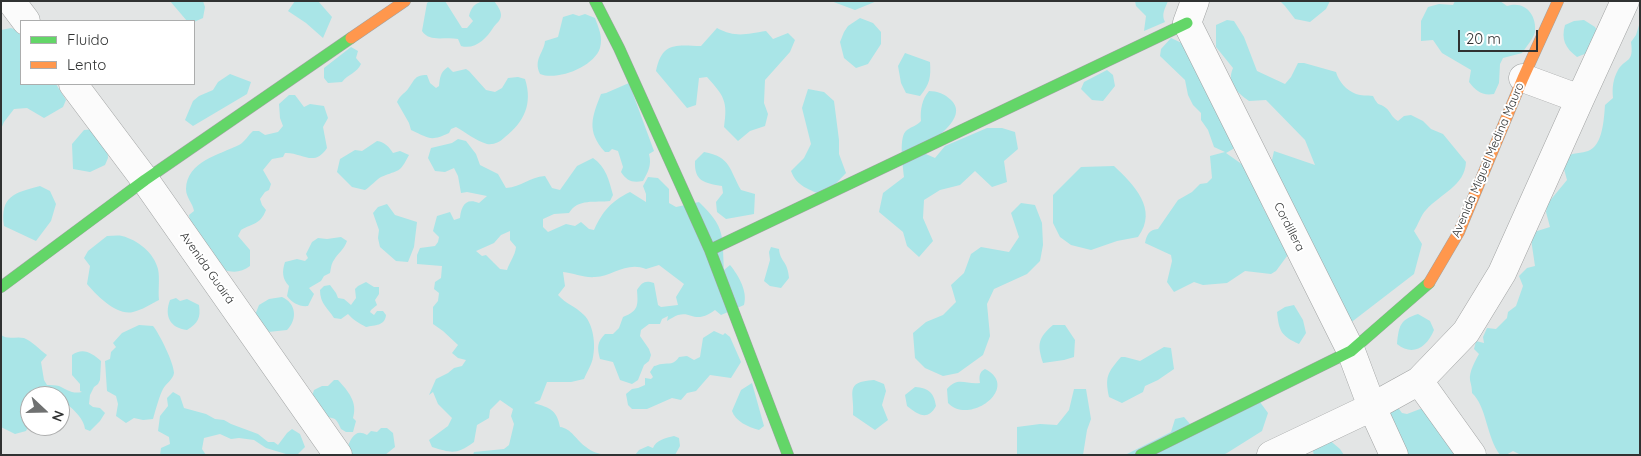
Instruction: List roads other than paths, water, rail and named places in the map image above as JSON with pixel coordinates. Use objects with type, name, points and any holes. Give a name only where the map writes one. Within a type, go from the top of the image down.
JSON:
[{"type":"street","points":[[11,1],[25,20]]},
{"type":"street","points":[[1,287],[144,180],[405,1]]},
{"type":"street","points":[[595,1],[619,48],[710,250],[788,455]]},
{"type":"street","name":"Avenida Miguel Medina Mauro","points":[[1141,455],[1351,351],[1430,282],[1458,232],[1523,78],[1558,1]]},
{"type":"street","points":[[1271,455],[1372,407],[1419,381],[1466,332],[1502,273],[1626,1]]},
{"type":"street","points":[[710,250],[1191,12]]},
{"type":"street","name":"Cordillera","points":[[1191,12],[1351,351],[1372,407],[1394,455]]},
{"type":"street","points":[[1523,78],[1580,99]]},
{"type":"street","name":"Avenida Guairá","points":[[74,85],[144,180],[338,455]]},
{"type":"street","points":[[1419,381],[1472,455]]}]
